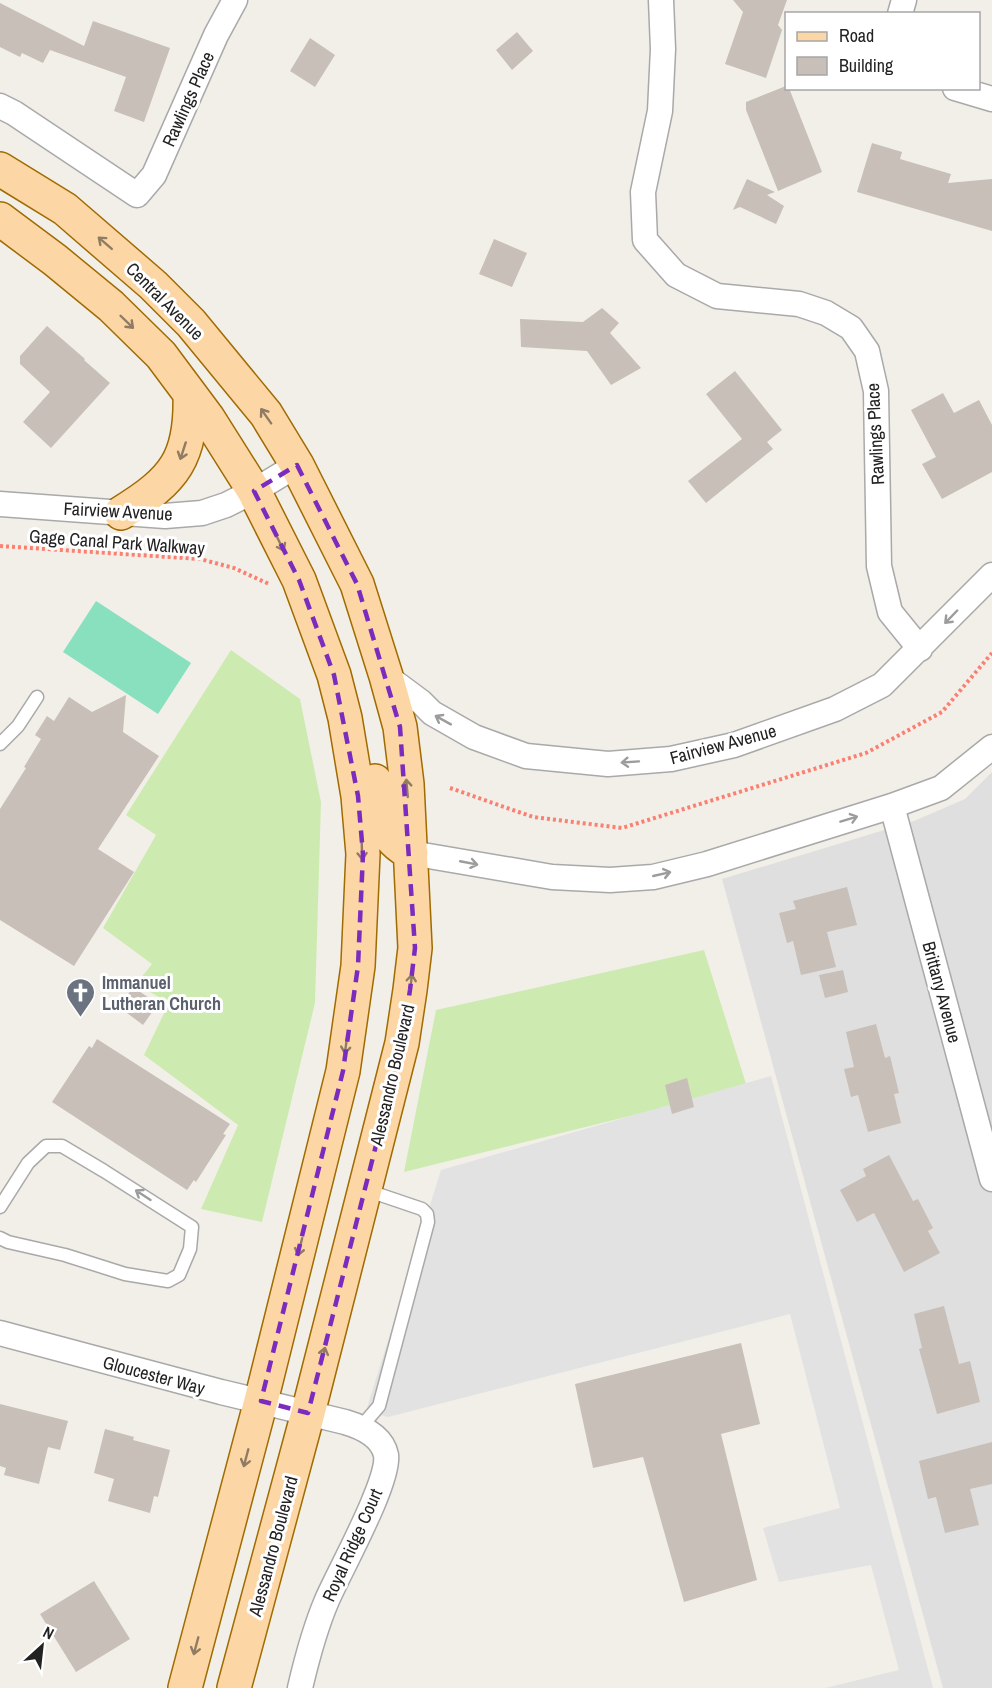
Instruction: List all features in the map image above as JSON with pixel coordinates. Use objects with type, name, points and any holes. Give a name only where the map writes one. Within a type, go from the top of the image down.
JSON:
[{"type":"main road","name":"Central Avenue","points":[[0,169],[65,209],[153,285],[183,315],[266,414],[297,465]]},
{"type":"main road","points":[[0,219],[111,306],[161,355],[208,418],[254,491],[299,580],[333,675],[345,718],[358,796],[363,854],[358,966],[343,1071],[261,1401],[185,1688]]},
{"type":"main road","points":[[121,513],[160,487],[181,459],[191,417],[190,394]]},
{"type":"main road","name":"Alessandro Boulevard","points":[[234,1688],[309,1413],[402,1043],[414,948],[407,784],[400,727],[357,584],[297,465]]},
{"type":"main road","points":[[333,675],[355,695],[363,707],[382,820],[389,837],[411,853]]},
{"type":"street","name":"Rawlings Place","points":[[0,106],[15,113],[138,195],[154,175],[216,35],[236,0]]},
{"type":"street","name":"Rawlings Place","points":[[662,0],[663,49],[660,111],[643,192],[645,240],[676,275],[717,296],[800,304],[826,313],[851,328],[867,351],[876,391],[879,566],[890,612],[920,649]]},
{"type":"street","points":[[962,90],[992,99]]},
{"type":"street","name":"Fairview Avenue","points":[[0,504],[165,516],[202,513],[226,506],[297,465]]},
{"type":"street","name":"Fairview Avenue","points":[[386,676],[432,713],[474,737],[526,756],[608,764],[672,759],[734,745],[836,709],[882,685],[992,575]]},
{"type":"street","points":[[411,853],[552,877],[610,879],[653,877],[707,864],[892,806],[941,788],[992,747]]},
{"type":"street","name":"Brittany Avenue","points":[[892,806],[992,1179]]},
{"type":"street","name":"Gloucester Way","points":[[0,1333],[175,1381],[309,1413]]},
{"type":"street","name":"Royal Ridge Court","points":[[300,1688],[310,1647],[327,1601],[375,1497],[383,1476],[386,1456],[378,1440],[361,1427],[309,1413]]},
{"type":"lane","points":[[0,744],[18,726],[37,697]]},
{"type":"lane","points":[[0,1208],[28,1162],[46,1146],[62,1146],[192,1227],[190,1249],[179,1275],[168,1281],[125,1274],[0,1238]]},
{"type":"lane","points":[[361,1427],[379,1406],[428,1222],[427,1214],[422,1209],[365,1189]]},
{"type":"path","name":"Gage Canal Park Walkway","points":[[0,546],[200,559],[234,568],[272,585],[299,580]]},
{"type":"path","points":[[450,788],[533,817],[622,828],[866,753],[942,712],[992,653]]},
{"type":"highlighted area","points":[[297,465],[357,584],[400,727],[415,948],[402,1043],[308,1413],[261,1401],[343,1071],[358,966],[363,854],[358,796],[334,675],[299,580],[254,491]]},
{"type":"shaded area","points":[[992,772],[992,1688],[943,1688],[722,879],[914,821],[965,799]]},
{"type":"shaded area","points":[[771,1076],[933,1688],[825,1688],[899,1670],[871,1565],[779,1582],[763,1528],[840,1508],[790,1314],[388,1417],[366,1411],[441,1170]]},
{"type":"green space","points":[[96,601],[191,663],[158,714],[63,652]]},
{"type":"green space","points":[[231,650],[300,699],[321,802],[315,1003],[262,1222],[201,1209],[238,1125],[144,1055],[169,1003],[136,984],[152,964],[103,928],[156,835],[126,815]]},
{"type":"green space","points":[[704,950],[747,1087],[404,1172],[436,1010]]},
{"type":"building","points":[[733,0],[787,0],[778,25],[782,30],[766,78],[725,64],[743,12]]},
{"type":"building","points":[[0,3],[84,46],[93,21],[170,48],[144,122],[114,111],[126,77],[50,50],[43,63],[22,53],[20,57],[0,47]]},
{"type":"building","points":[[517,32],[533,51],[512,70],[496,50]]},
{"type":"building","points":[[310,38],[335,55],[315,87],[290,71]]},
{"type":"building","points":[[785,86],[785,90],[790,90],[822,172],[778,191],[746,110],[746,102]]},
{"type":"building","points":[[872,143],[902,152],[900,159],[951,174],[948,183],[992,179],[992,231],[857,192]]},
{"type":"building","points":[[747,179],[775,192],[767,195],[784,206],[776,224],[740,207],[733,210]]},
{"type":"building","points":[[494,239],[527,253],[512,287],[479,274]]},
{"type":"building","points":[[602,308],[619,323],[610,333],[641,368],[611,385],[587,351],[521,347],[520,319],[583,322]]},
{"type":"building","points":[[47,326],[110,383],[51,448],[23,422],[50,392],[20,364],[20,356]]},
{"type":"building","points":[[735,371],[782,430],[767,442],[773,449],[706,503],[688,481],[742,439],[706,394]]},
{"type":"building","points":[[943,393],[954,413],[979,400],[992,425],[992,472],[942,499],[922,464],[936,457],[911,410]]},
{"type":"building","points":[[126,695],[123,732],[159,756],[98,849],[134,872],[74,966],[0,920],[0,809],[41,739],[35,735],[47,716],[54,721],[69,697],[92,712]]},
{"type":"building","points":[[847,887],[857,925],[827,932],[836,967],[801,975],[793,941],[787,943],[779,913],[796,909],[793,901]]},
{"type":"building","points":[[843,970],[848,992],[825,998],[819,975]]},
{"type":"building","points":[[133,987],[158,1004],[143,1025],[119,1007]]},
{"type":"building","points":[[876,1024],[885,1058],[890,1056],[899,1093],[894,1094],[901,1123],[868,1132],[858,1095],[851,1097],[844,1069],[854,1067],[846,1032]]},
{"type":"building","points":[[97,1039],[230,1124],[223,1134],[226,1135],[196,1182],[194,1180],[187,1190],[52,1102],[89,1046],[92,1048]]},
{"type":"building","points":[[687,1078],[694,1107],[672,1114],[665,1085]]},
{"type":"building","points":[[889,1155],[913,1201],[918,1199],[933,1228],[928,1231],[940,1253],[904,1272],[874,1213],[857,1222],[840,1190],[866,1176],[863,1169]]},
{"type":"building","points":[[944,1306],[959,1364],[970,1361],[980,1402],[937,1414],[919,1349],[922,1348],[914,1314]]},
{"type":"building","points":[[741,1343],[760,1424],[721,1434],[757,1580],[684,1602],[643,1457],[593,1468],[575,1384]]},
{"type":"building","points":[[0,1404],[68,1421],[60,1450],[48,1447],[39,1484],[4,1475],[6,1468],[0,1466]]},
{"type":"building","points":[[105,1429],[134,1437],[133,1440],[170,1450],[158,1497],[154,1496],[150,1513],[108,1501],[114,1479],[94,1473]]},
{"type":"building","points":[[992,1442],[992,1484],[970,1489],[979,1525],[945,1533],[936,1497],[928,1499],[919,1461]]},
{"type":"building","points":[[94,1581],[130,1639],[76,1672],[40,1614]]},
{"type":"place","name":"Immanuel Lutheran Church","points":[[81,1018]]}]
